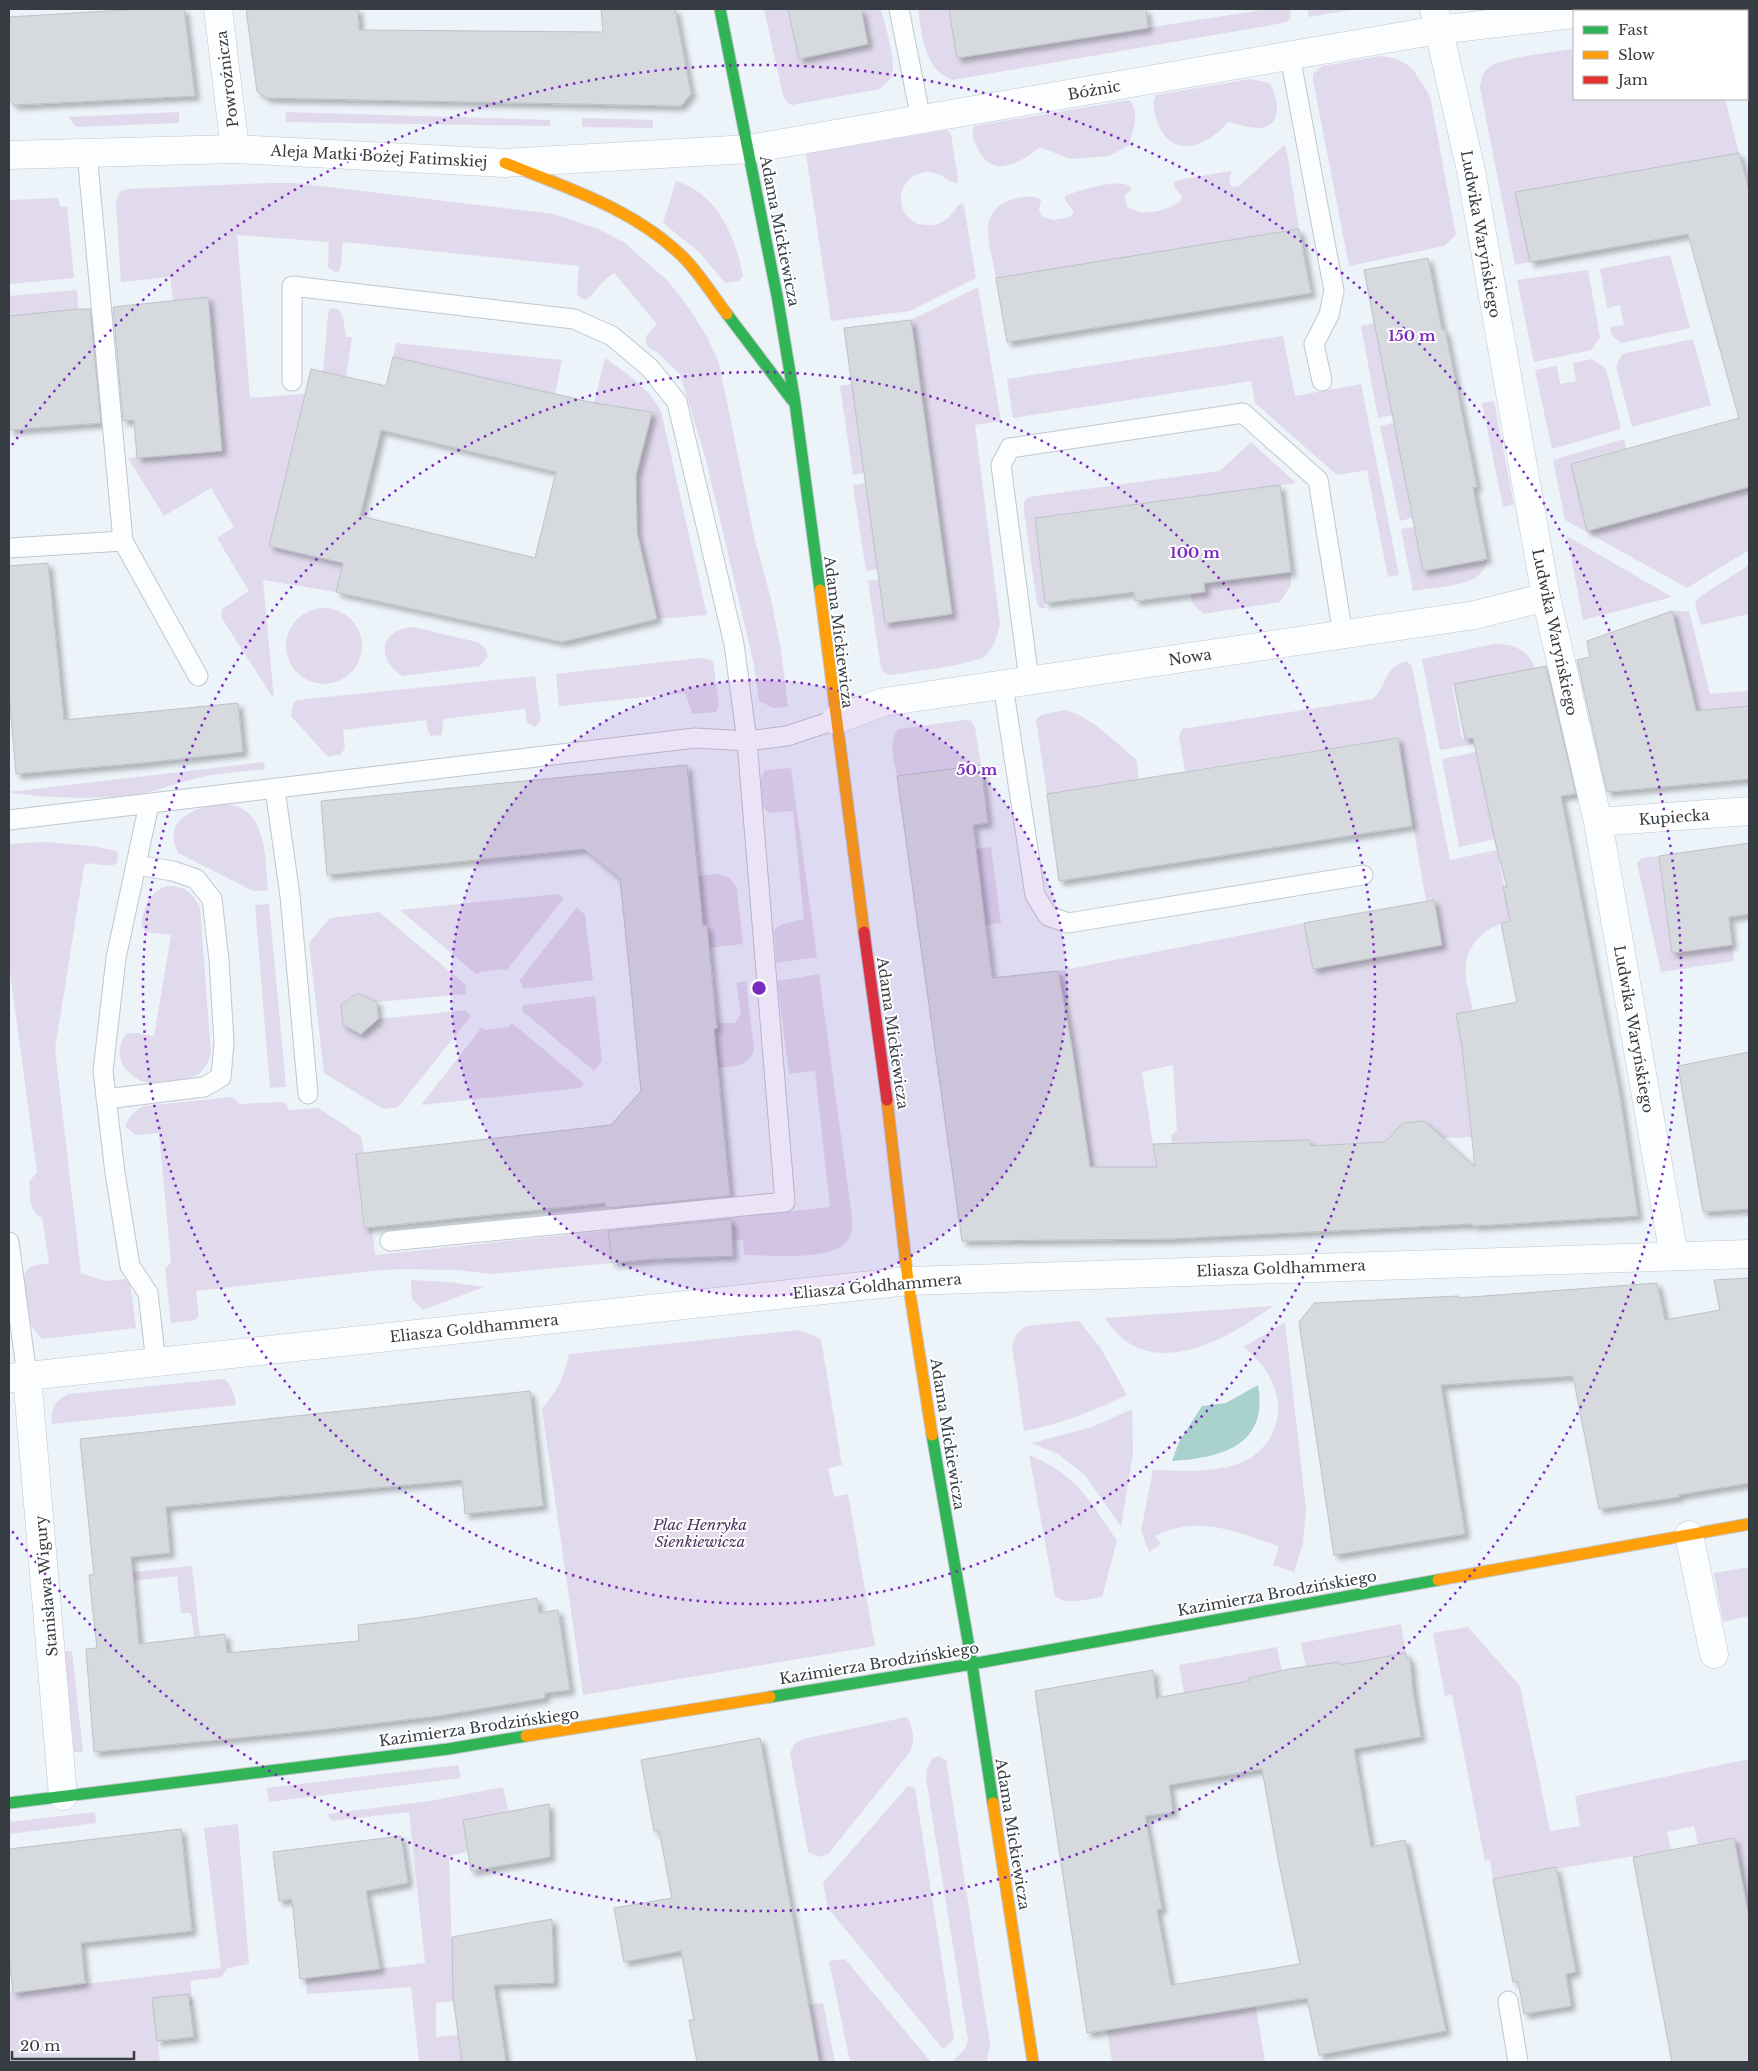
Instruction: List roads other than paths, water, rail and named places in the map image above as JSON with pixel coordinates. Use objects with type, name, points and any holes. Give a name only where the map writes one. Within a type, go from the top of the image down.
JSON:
[{"type":"street","name":"Powroźnicza","points":[[218,9],[235,149]]},
{"type":"street","name":"Adama Mickiewicza","points":[[720,9],[749,149],[795,403],[894,1156],[908,1281],[972,1664],[1033,2062]]},
{"type":"street","name":"Bóżnic","points":[[749,149],[1290,56],[1436,19],[1573,14]]},
{"type":"street","name":"Ludwika Waryńskiego","points":[[1436,19],[1471,172],[1546,597],[1598,822],[1674,1256]]},
{"type":"street","name":"Aleja Matki Bożej Fatimskiej","points":[[9,155],[235,149],[505,163],[749,149]]},
{"type":"street","points":[[505,163],[598,200],[651,230],[686,260],[795,403]]},
{"type":"street","name":"Nowa","points":[[836,720],[884,702],[1475,615],[1546,597]]},
{"type":"street","name":"Kupiecka","points":[[1598,822],[1749,811]]},
{"type":"street","name":"Eliasza Goldhammera","points":[[18,1377],[908,1281],[1749,1254]]},
{"type":"street","name":"Stanisława Wigury","points":[[18,1377],[63,1796]]},
{"type":"street","name":"Kazimierza Brodzińskiego","points":[[9,1803],[448,1749],[972,1664],[1749,1524]]},
{"type":"street","points":[[1689,1534],[1714,1654]]},
{"type":"lane","points":[[899,9],[921,120]]},
{"type":"lane","points":[[1290,56],[1334,291],[1330,315],[1314,344],[1322,381]]},
{"type":"lane","points":[[87,153],[123,541],[198,676]]},
{"type":"lane","points":[[292,381],[292,286],[574,319],[612,336],[650,368],[677,402],[734,644],[747,741],[785,1202],[390,1241]]},
{"type":"lane","points":[[1343,635],[1318,480],[1243,413],[1010,448],[1001,465],[1016,682],[1035,895],[1048,916],[1068,923],[1362,875]]},
{"type":"lane","points":[[9,548],[123,541]]},
{"type":"lane","points":[[9,820],[695,738],[747,741],[787,736],[836,720]]},
{"type":"lane","points":[[276,789],[290,896],[308,1094]]},
{"type":"lane","points":[[149,804],[116,958],[103,1071],[115,1173],[130,1266],[148,1293],[156,1363]]},
{"type":"lane","points":[[106,1099],[204,1087],[221,1076],[224,1042],[219,960],[212,899],[196,879],[173,871],[136,865]]},
{"type":"lane","points":[[9,1242],[18,1377]]},
{"type":"lane","points":[[1508,2002],[1518,2062]]},
{"type":"park label","name":"Plac Henryka Sienkiewicza","points":[[700,1532]]}]
